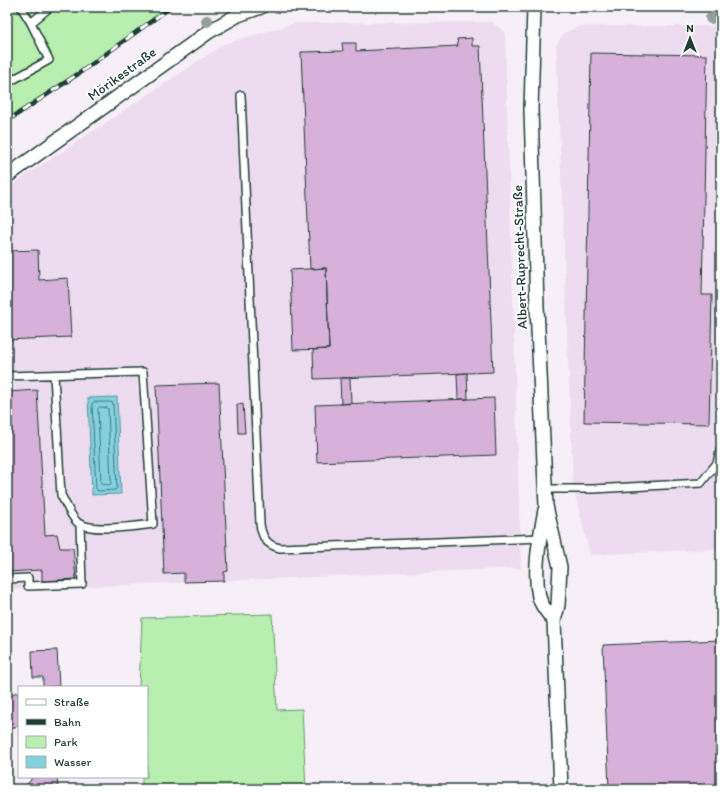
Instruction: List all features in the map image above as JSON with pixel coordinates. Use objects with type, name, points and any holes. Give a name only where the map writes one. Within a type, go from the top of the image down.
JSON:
[{"type":"street","name":"Mörikestraße","points":[[7,176],[210,32],[238,15],[261,7]]},
{"type":"street","name":"Albert-Ruprecht-Straße","points":[[534,7],[531,109],[537,307],[546,506]]},
{"type":"street","points":[[546,506],[541,538],[538,578],[539,597],[544,609],[554,620]]},
{"type":"street","points":[[546,506],[560,568],[558,605],[554,620],[561,789]]},
{"type":"lane","points":[[7,83],[49,60],[31,23],[21,7]]},
{"type":"lane","points":[[31,23],[50,7]]},
{"type":"lane","points":[[241,95],[260,524],[265,540],[271,546],[280,548],[541,538]]},
{"type":"lane","points":[[7,376],[143,372],[153,524],[95,528],[78,523],[70,511],[62,495],[54,375]]},
{"type":"lane","points":[[545,489],[593,489],[701,483],[717,464],[721,448]]},
{"type":"lane","points":[[7,579],[28,578],[28,586],[82,584],[80,524]]},
{"type":"shaded area","points":[[492,22],[505,32],[521,568],[7,590],[7,188],[224,44],[295,23]]},
{"type":"shaded area","points":[[580,26],[721,26],[721,549],[590,555],[573,487],[556,45],[564,33]]},
{"type":"green space","points":[[7,7],[171,7],[78,74],[7,121]]},
{"type":"green space","points":[[272,614],[277,710],[302,709],[306,789],[142,789],[142,778],[148,778],[148,686],[139,686],[142,618]]},
{"type":"water","points":[[117,397],[121,494],[92,495],[88,398]]},
{"type":"building","points":[[472,38],[472,46],[480,46],[493,372],[314,379],[313,350],[329,349],[326,268],[310,269],[301,52],[343,51],[342,43],[356,43],[356,51],[458,46],[457,39]]},
{"type":"building","points":[[591,53],[707,55],[702,295],[712,295],[709,424],[584,422]]},
{"type":"building","points":[[38,250],[39,280],[68,278],[71,337],[7,340],[7,251]]},
{"type":"building","points":[[326,268],[329,349],[293,350],[290,270]]},
{"type":"building","points":[[467,373],[468,399],[458,399],[457,374]]},
{"type":"building","points":[[340,378],[350,378],[351,403],[341,404]]},
{"type":"building","points":[[219,383],[228,571],[224,572],[224,581],[184,582],[184,573],[164,574],[156,385]]},
{"type":"building","points":[[37,390],[45,535],[57,534],[60,548],[73,548],[76,579],[42,581],[42,570],[7,572],[7,392]]},
{"type":"building","points":[[494,398],[496,455],[317,462],[315,405]]},
{"type":"building","points":[[243,404],[245,433],[238,433],[237,405]]},
{"type":"building","points":[[721,640],[721,789],[609,789],[603,645]]},
{"type":"building","points":[[57,650],[59,686],[43,686],[43,677],[33,677],[32,651]]},
{"type":"building","points":[[17,692],[18,694],[18,726],[7,731],[7,697]]},
{"type":"building","points":[[31,778],[57,778],[58,789],[26,789],[26,785]]},
{"type":"railway","points":[[7,121],[78,74],[171,7]]}]
